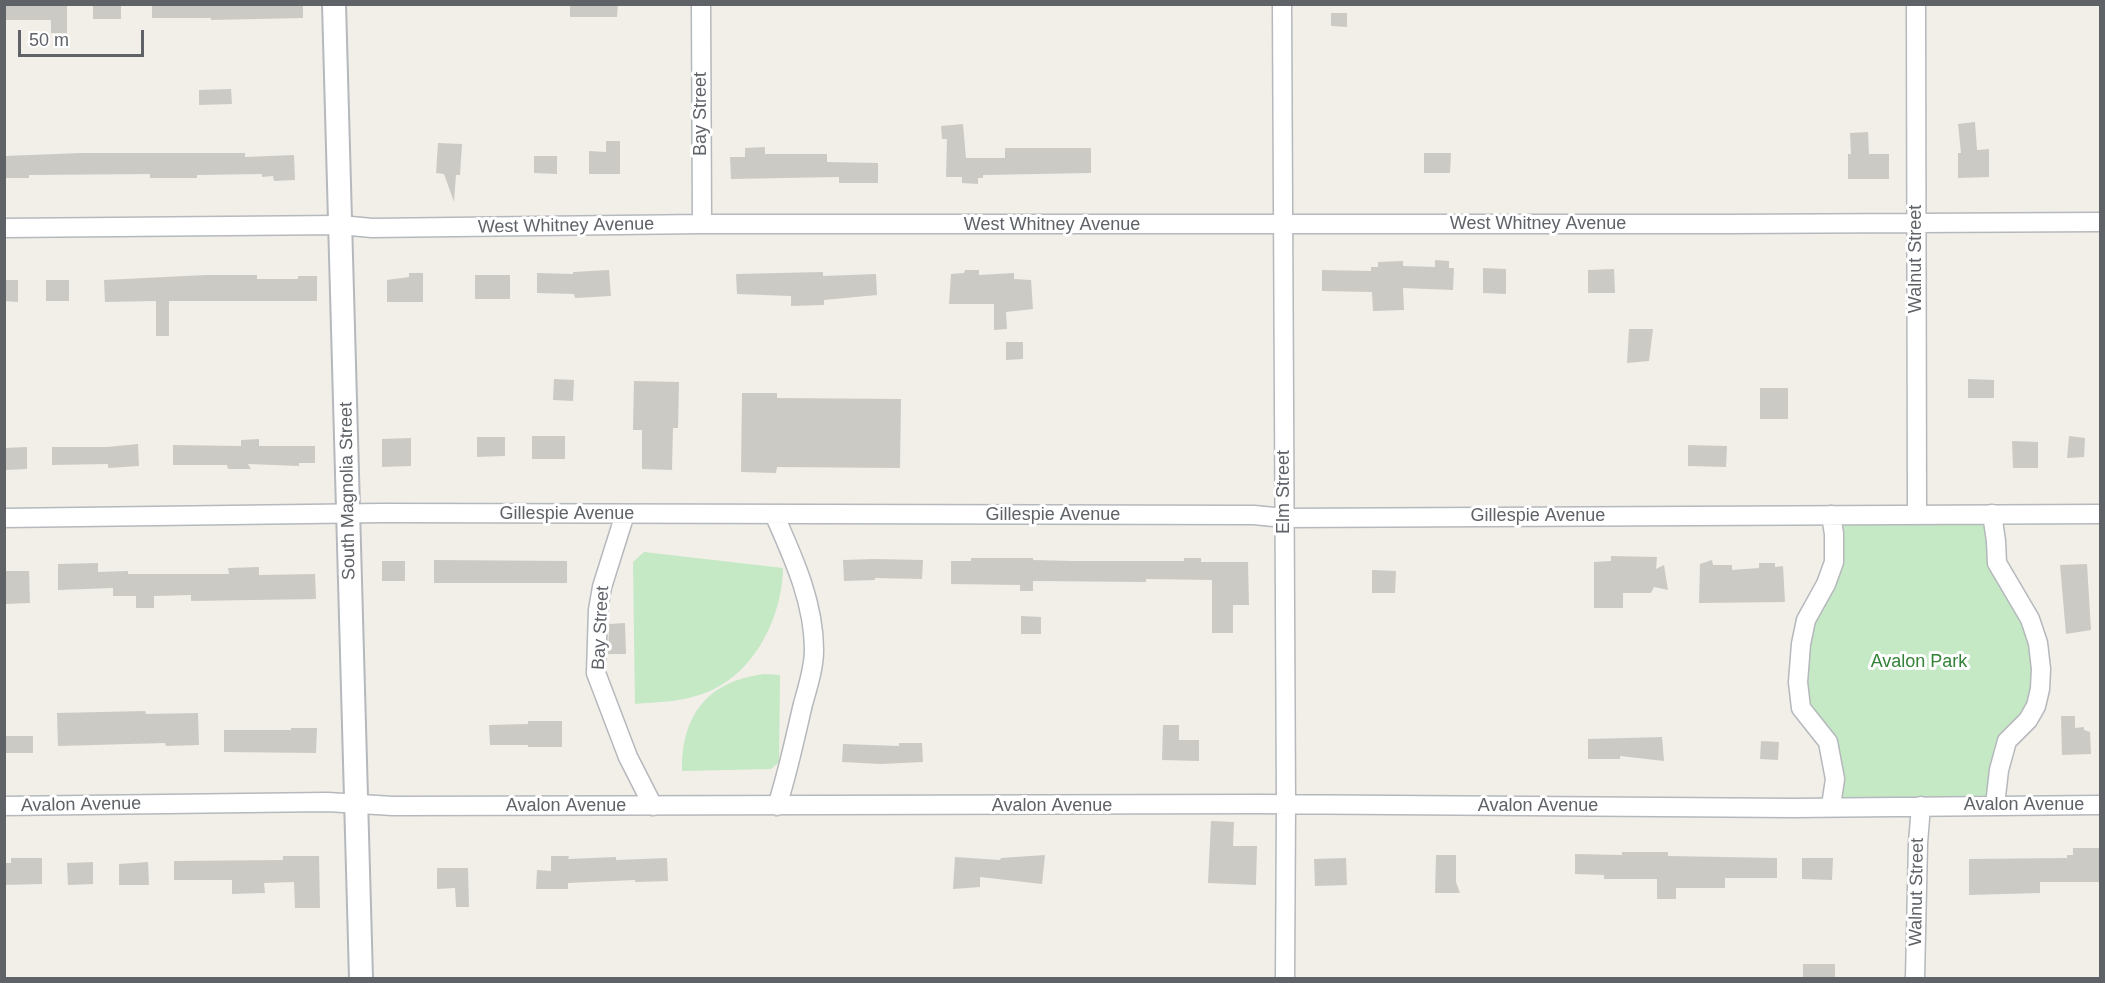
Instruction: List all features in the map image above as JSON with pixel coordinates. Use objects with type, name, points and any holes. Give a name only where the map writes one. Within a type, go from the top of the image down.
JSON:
[{"type":"street","name":"South Magnolia Street","points":[[334,4],[362,978]]},
{"type":"street","name":"Bay Street","points":[[701,4],[702,224]]},
{"type":"street","name":"Elm Street","points":[[1282,4],[1285,978]]},
{"type":"street","name":"Walnut Street","points":[[1916,4],[1917,514]]},
{"type":"street","name":"West Whitney Avenue","points":[[4,228],[340,225],[372,228],[702,224],[2100,222]]},
{"type":"street","name":"Gillespie Avenue","points":[[4,518],[349,514],[1242,515],[1284,518],[2100,514]]},
{"type":"street","name":"Bay Street","points":[[625,514],[602,587],[598,610],[596,673],[624,748],[653,806]]},
{"type":"street","points":[[774,514],[805,594],[814,650],[811,678],[777,806]]},
{"type":"street","points":[[1992,514],[1997,563],[2030,619],[2041,669],[2036,706],[2028,720],[2007,741],[1999,770],[1995,805]]},
{"type":"street","points":[[1831,515],[1834,562],[1826,584],[1806,620],[1801,644],[1798,682],[1801,708],[1828,742],[1835,779],[1831,806]]},
{"type":"street","name":"Avalon Avenue","points":[[4,806],[357,803],[393,806],[2100,805]]},
{"type":"street","name":"Walnut Street","points":[[1915,978],[1921,806]]},
{"type":"green space","name":"Avalon Park","points":[[1991,516],[1995,563],[2029,621],[2038,669],[2025,718],[1992,803],[1834,804],[1838,777],[1809,716],[1803,645],[1828,586],[1834,517]]},
{"type":"green space","points":[[644,552],[783,568],[777,608],[770,627],[749,661],[734,676],[718,687],[684,699],[635,704],[633,562]]},
{"type":"green space","points":[[764,674],[780,675],[779,762],[771,769],[682,771],[686,734],[701,704],[727,684]]},
{"type":"building","points":[[4,4],[67,4],[67,33],[51,33],[51,20],[4,20]]},
{"type":"building","points":[[93,4],[121,4],[121,19],[93,19]]},
{"type":"building","points":[[152,4],[303,4],[303,18],[211,20],[211,18],[152,18]]},
{"type":"building","points":[[570,4],[618,4],[617,17],[570,17]]},
{"type":"building","points":[[1331,13],[1347,13],[1347,27],[1331,26]]},
{"type":"building","points":[[231,89],[232,104],[199,105],[199,90]]},
{"type":"building","points":[[1975,122],[1977,150],[1989,149],[1989,177],[1958,178],[1958,153],[1961,153],[1958,124]]},
{"type":"building","points":[[963,124],[966,158],[1005,158],[1005,148],[1091,148],[1091,173],[983,175],[983,178],[978,178],[978,184],[962,183],[962,177],[946,177],[947,139],[942,139],[941,126]]},
{"type":"building","points":[[1868,132],[1869,154],[1889,154],[1889,179],[1848,179],[1848,154],[1851,154],[1850,133]]},
{"type":"building","points":[[606,141],[620,141],[620,174],[589,174],[589,151],[606,152]]},
{"type":"building","points":[[438,143],[462,144],[460,175],[456,175],[454,202],[444,174],[436,173]]},
{"type":"building","points":[[765,147],[765,154],[827,154],[827,162],[878,163],[878,183],[839,183],[839,177],[731,179],[730,157],[745,157],[745,148]]},
{"type":"building","points":[[82,153],[245,153],[245,157],[294,155],[295,180],[274,181],[273,176],[262,177],[262,174],[197,175],[197,178],[150,178],[150,174],[29,175],[29,178],[4,178],[4,156]]},
{"type":"building","points":[[1424,153],[1451,153],[1450,173],[1424,173]]},
{"type":"building","points":[[534,156],[557,156],[557,174],[534,173]]},
{"type":"building","points":[[1435,260],[1449,261],[1449,268],[1454,268],[1453,290],[1403,288],[1404,310],[1373,311],[1372,292],[1322,291],[1322,270],[1371,271],[1371,267],[1378,267],[1378,262],[1403,261],[1403,266],[1435,267]]},
{"type":"building","points":[[1483,268],[1506,269],[1506,294],[1483,293]]},
{"type":"building","points":[[1614,269],[1615,293],[1588,293],[1588,270]]},
{"type":"building","points":[[609,270],[611,296],[575,298],[574,294],[537,293],[537,273],[573,274],[573,272]]},
{"type":"building","points":[[965,270],[979,270],[979,275],[1014,273],[1014,279],[1031,280],[1033,309],[1006,312],[1007,329],[994,330],[994,304],[949,304],[951,274],[964,273]]},
{"type":"building","points":[[823,272],[823,276],[876,274],[877,295],[824,300],[824,305],[791,306],[791,296],[737,294],[736,274]]},
{"type":"building","points":[[409,273],[423,273],[423,302],[387,302],[387,280],[409,277]]},
{"type":"building","points":[[257,275],[257,279],[298,279],[298,276],[317,276],[317,301],[169,301],[169,336],[156,336],[156,301],[105,302],[104,280]]},
{"type":"building","points":[[475,275],[510,275],[510,299],[475,299]]},
{"type":"building","points":[[4,280],[18,280],[18,302],[4,301]]},
{"type":"building","points":[[46,280],[69,280],[69,301],[46,301]]},
{"type":"building","points":[[1629,329],[1653,329],[1649,361],[1627,363]]},
{"type":"building","points":[[1006,342],[1023,342],[1023,359],[1006,360]]},
{"type":"building","points":[[554,379],[574,380],[573,401],[553,400]]},
{"type":"building","points":[[1968,379],[1994,380],[1994,398],[1968,398]]},
{"type":"building","points":[[634,381],[679,382],[678,428],[673,428],[672,470],[642,469],[642,430],[633,430]]},
{"type":"building","points":[[1760,388],[1788,388],[1788,419],[1760,419]]},
{"type":"building","points":[[742,393],[777,393],[777,398],[901,399],[900,468],[777,467],[776,473],[741,472]]},
{"type":"building","points":[[532,436],[565,436],[565,459],[532,459]]},
{"type":"building","points":[[2069,436],[2085,438],[2084,457],[2067,458]]},
{"type":"building","points":[[477,437],[505,437],[505,456],[477,457]]},
{"type":"building","points":[[411,438],[411,466],[382,467],[382,439]]},
{"type":"building","points":[[259,439],[259,446],[315,446],[315,463],[299,463],[299,466],[248,464],[251,469],[228,469],[227,465],[173,465],[173,445],[241,446],[241,440]]},
{"type":"building","points":[[2012,441],[2038,442],[2038,468],[2013,468]]},
{"type":"building","points":[[138,444],[139,466],[108,468],[108,464],[52,465],[52,447],[107,447]]},
{"type":"building","points":[[1688,445],[1727,446],[1726,467],[1688,466]]},
{"type":"building","points":[[27,447],[27,469],[4,470],[4,448]]},
{"type":"building","points":[[1611,556],[1657,557],[1656,569],[1664,565],[1668,590],[1654,587],[1651,593],[1623,593],[1623,608],[1594,608],[1594,562],[1611,561]]},
{"type":"building","points":[[971,558],[1184,561],[1184,558],[1201,558],[1201,562],[1248,562],[1249,605],[1233,605],[1233,633],[1212,633],[1212,580],[1033,581],[1033,591],[1020,591],[1020,585],[951,584],[951,561],[971,561]]},
{"type":"building","points":[[434,560],[567,561],[567,583],[434,583]]},
{"type":"building","points":[[843,560],[923,560],[922,579],[875,578],[875,580],[844,581]]},
{"type":"building","points":[[1712,560],[1713,565],[1732,565],[1732,570],[1759,568],[1759,563],[1775,563],[1775,567],[1783,566],[1785,602],[1699,603],[1700,564]]},
{"type":"building","points":[[382,561],[405,561],[405,581],[382,581]]},
{"type":"building","points":[[98,563],[98,572],[128,571],[128,574],[229,574],[228,568],[259,567],[259,575],[315,574],[316,599],[191,601],[191,595],[154,596],[154,608],[136,608],[136,596],[113,596],[113,588],[58,590],[58,564]]},
{"type":"building","points":[[2087,564],[2091,630],[2066,634],[2060,565]]},
{"type":"building","points":[[1372,570],[1396,571],[1395,593],[1372,593]]},
{"type":"building","points":[[4,571],[29,571],[30,603],[4,604]]},
{"type":"building","points":[[1021,616],[1041,617],[1041,634],[1021,634]]},
{"type":"building","points":[[625,623],[626,654],[608,654],[609,624]]},
{"type":"building","points":[[145,711],[146,714],[198,713],[199,745],[166,746],[165,743],[58,746],[57,713]]},
{"type":"building","points":[[2061,716],[2075,716],[2075,728],[2084,727],[2084,730],[2090,732],[2091,754],[2062,755]]},
{"type":"building","points":[[528,721],[562,721],[562,747],[490,745],[489,725],[528,724]]},
{"type":"building","points":[[1163,725],[1179,725],[1179,740],[1199,740],[1199,761],[1162,760]]},
{"type":"building","points":[[291,728],[317,728],[316,753],[224,752],[224,730],[291,730]]},
{"type":"building","points":[[4,736],[33,736],[33,753],[4,753]]},
{"type":"building","points":[[1662,737],[1664,761],[1620,756],[1620,759],[1588,759],[1588,739]]},
{"type":"building","points":[[1761,741],[1779,742],[1778,760],[1760,759]]},
{"type":"building","points":[[899,743],[922,743],[923,762],[881,764],[842,762],[843,744],[899,746]]},
{"type":"building","points":[[1211,821],[1234,822],[1233,846],[1257,846],[1256,885],[1208,883]]},
{"type":"building","points":[[2073,848],[2100,848],[2100,882],[2040,882],[2040,893],[1969,895],[1969,859],[2067,858],[2067,855],[2073,855]]},
{"type":"building","points":[[1622,852],[1668,852],[1668,856],[1777,858],[1777,878],[1725,878],[1725,888],[1676,888],[1676,899],[1657,899],[1657,879],[1604,879],[1604,875],[1575,874],[1575,854],[1622,855]]},
{"type":"building","points":[[1045,855],[1042,884],[980,877],[980,887],[953,889],[955,857],[1000,860],[1001,858]]},
{"type":"building","points":[[1436,855],[1456,855],[1456,882],[1460,893],[1435,893]]},
{"type":"building","points":[[283,856],[319,856],[320,908],[295,908],[294,882],[264,883],[265,893],[232,894],[232,880],[174,880],[174,861],[283,860]]},
{"type":"building","points":[[551,856],[569,856],[568,859],[616,857],[616,860],[667,858],[668,881],[568,883],[568,889],[536,889],[537,870],[551,871]]},
{"type":"building","points":[[11,858],[42,858],[42,884],[4,885],[4,863],[11,863]]},
{"type":"building","points":[[1346,858],[1347,885],[1315,886],[1314,859]]},
{"type":"building","points":[[1802,858],[1833,858],[1832,880],[1802,879]]},
{"type":"building","points":[[93,862],[93,884],[68,885],[67,863]]},
{"type":"building","points":[[148,862],[149,885],[119,885],[119,864]]},
{"type":"building","points":[[437,868],[468,868],[469,907],[456,907],[455,888],[437,889]]},
{"type":"building","points":[[1803,964],[1835,964],[1835,978],[1803,978]]}]
